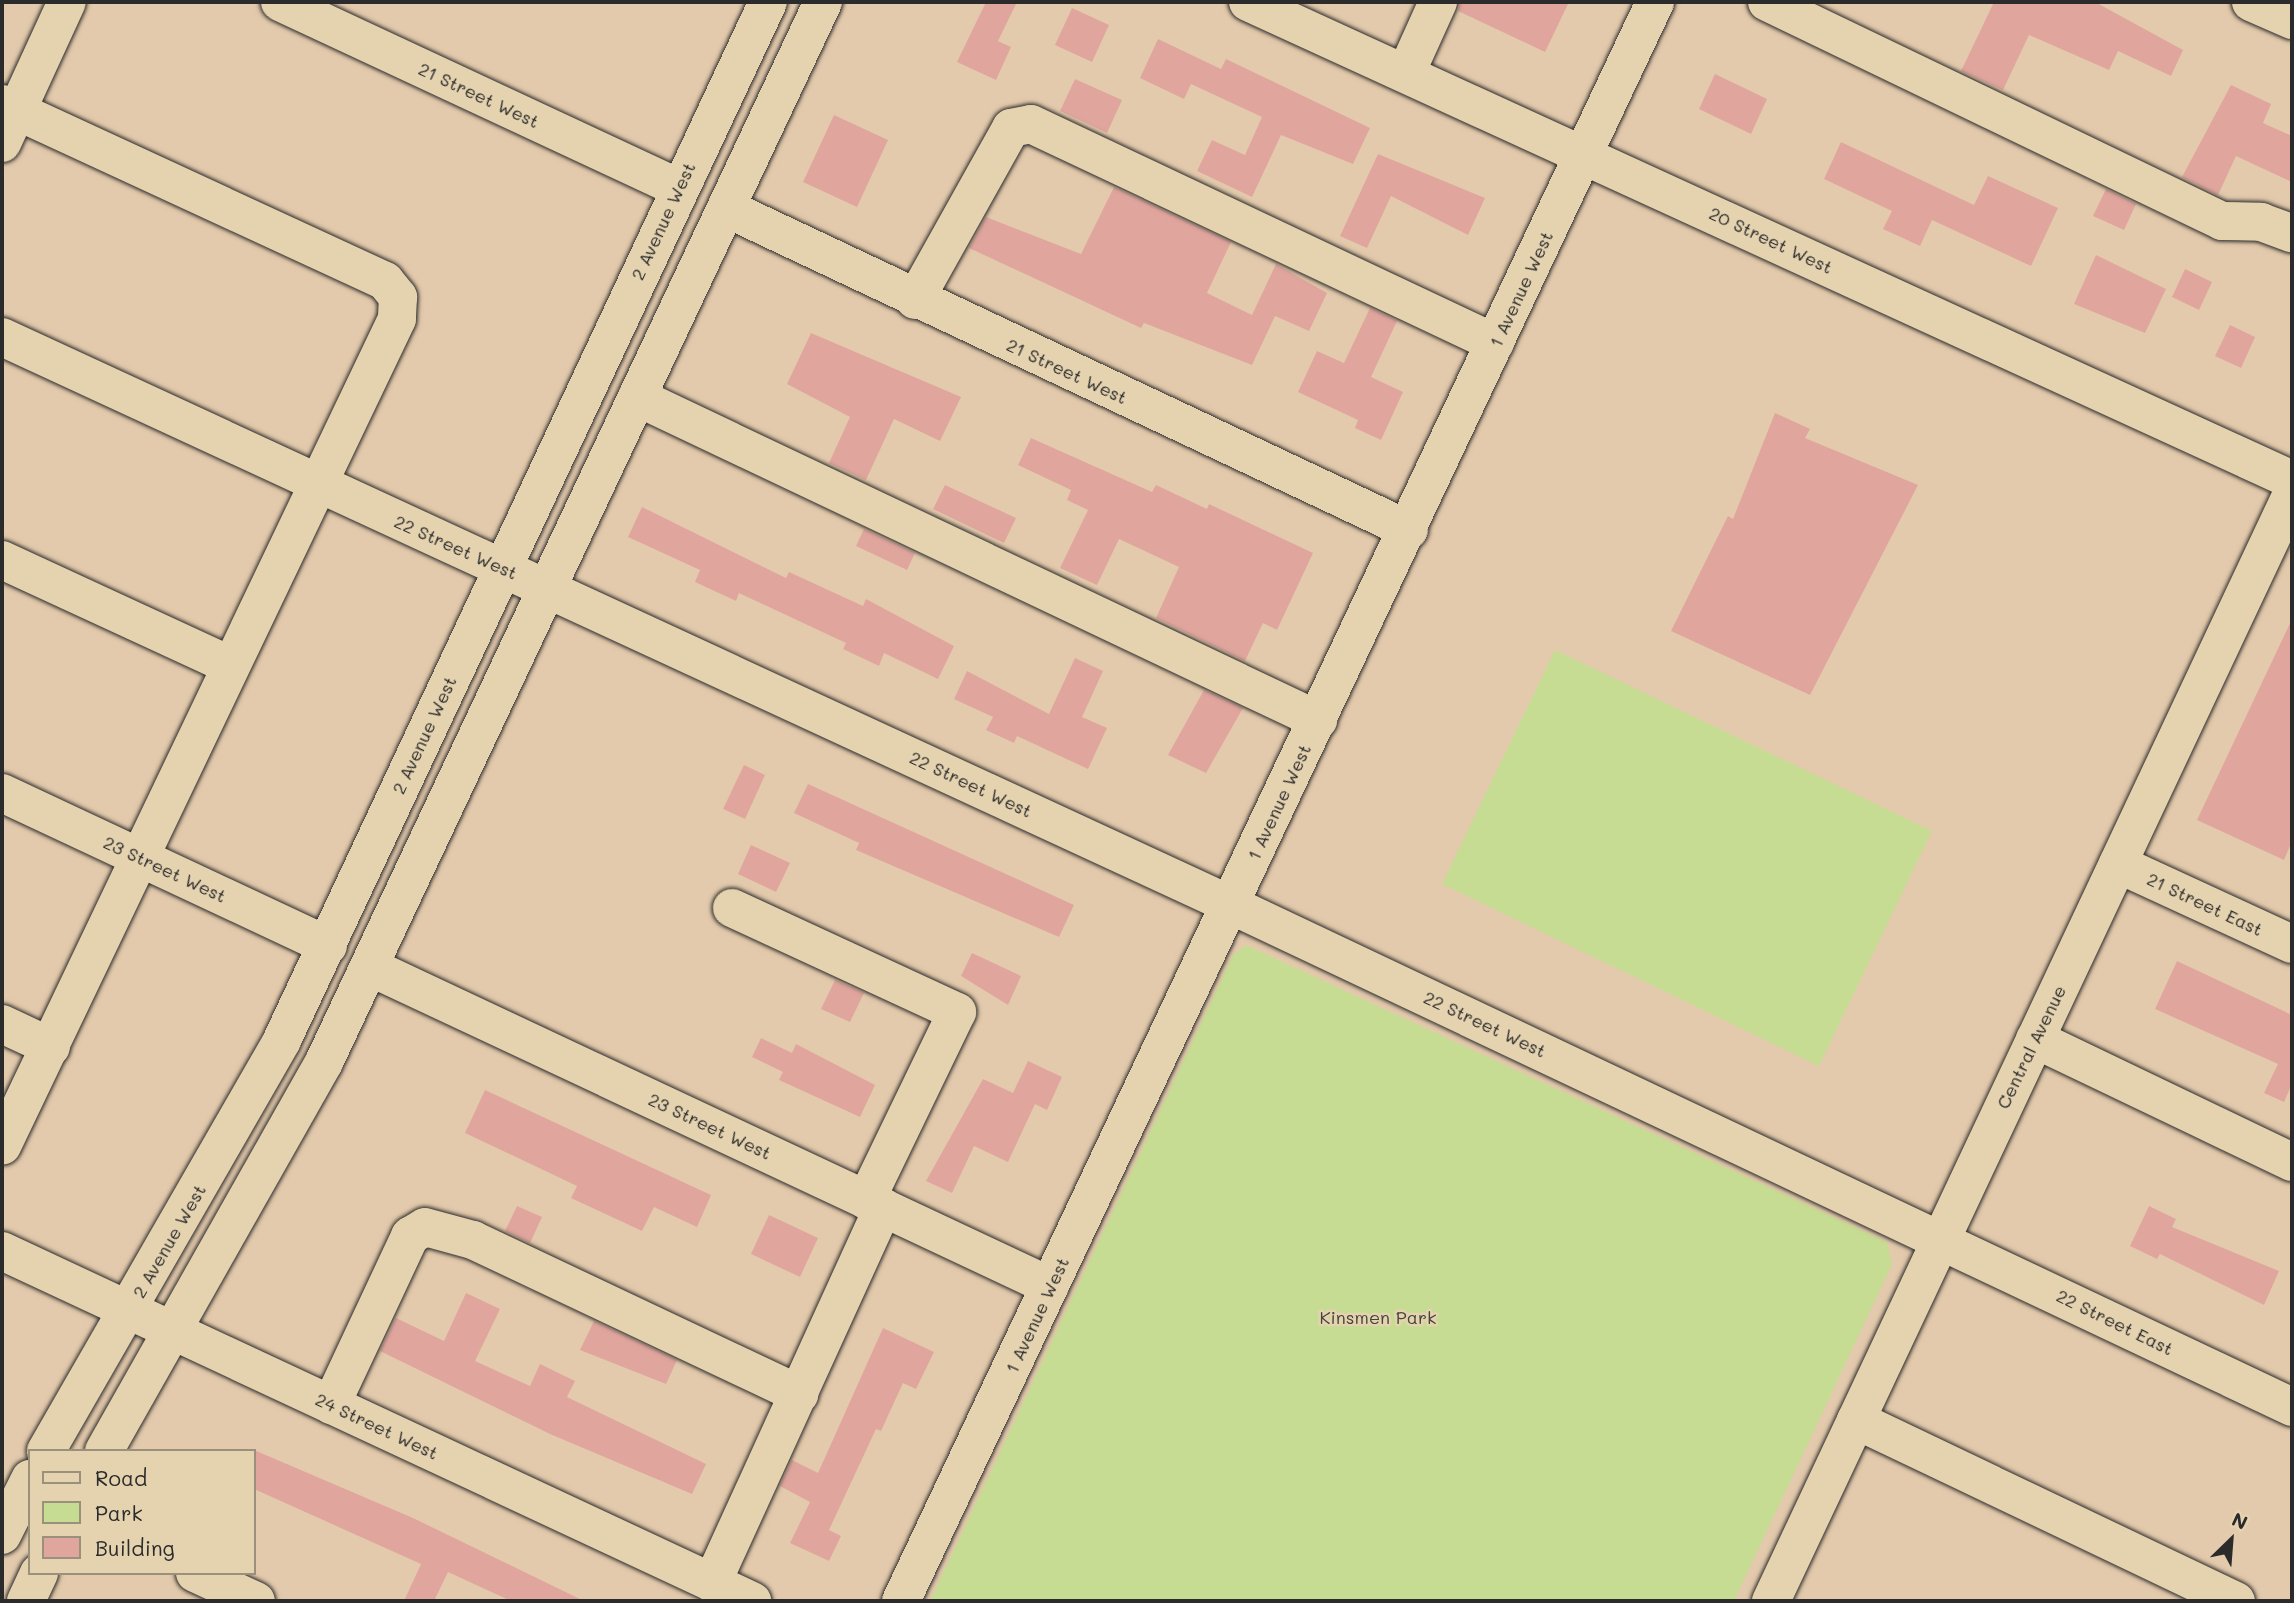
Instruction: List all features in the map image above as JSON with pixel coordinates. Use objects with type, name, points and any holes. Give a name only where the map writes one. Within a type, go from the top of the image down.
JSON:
[{"type":"main road","points":[[2,1146],[229,665],[397,319],[398,297],[385,281],[7,120],[66,2]]},
{"type":"main road","name":"21 Street West","points":[[280,2],[679,188]]},
{"type":"main road","name":"2 Avenue West","points":[[47,1449],[128,1311],[328,946],[502,567],[768,2]]},
{"type":"main road","points":[[105,1449],[279,1152],[370,967],[823,2]]},
{"type":"main road","name":"20 Street West","points":[[1248,2],[2292,480]]},
{"type":"main road","points":[[1406,74],[1438,2]]},
{"type":"main road","name":"1 Avenue West","points":[[901,1601],[1656,2]]},
{"type":"main road","points":[[1767,2],[2222,220],[2261,222],[2292,233]]},
{"type":"main road","points":[[2251,2],[2292,20]]},
{"type":"main road","points":[[2289,2],[2292,6]]},
{"type":"main road","points":[[915,300],[1011,128],[1031,124],[1495,343]]},
{"type":"main road","name":"21 Street West","points":[[726,208],[915,300],[1409,530]]},
{"type":"main road","name":"22 Street West","points":[[2,337],[1231,905],[1937,1237]]},
{"type":"main road","points":[[637,397],[1318,720]]},
{"type":"main road","name":"Central Avenue","points":[[1770,1601],[1856,1420],[1937,1237],[2035,1039],[2292,494]]},
{"type":"main road","points":[[2,560],[229,665]]},
{"type":"main road","name":"23 Street West","points":[[2,793],[328,946]]},
{"type":"main road","name":"21 Street East","points":[[2118,864],[2292,944]]},
{"type":"main road","points":[[712,1583],[799,1394],[875,1203],[957,1012],[732,908]]},
{"type":"main road","name":"23 Street West","points":[[370,967],[1050,1286]]},
{"type":"main road","points":[[2,1024],[51,1047]]},
{"type":"main road","points":[[2035,1039],[2292,1162]]},
{"type":"main road","points":[[331,1405],[410,1236],[425,1227],[473,1240],[799,1394]]},
{"type":"main road","name":"22 Street East","points":[[1937,1237],[2292,1407]]},
{"type":"main road","name":"24 Street West","points":[[2,1251],[752,1601]]},
{"type":"main road","points":[[1856,1420],[2236,1601]]},
{"type":"main road","points":[[2,1535],[28,1483]]},
{"type":"main road","points":[[26,1601],[38,1575]]},
{"type":"main road","points":[[199,1575],[256,1601]]},
{"type":"green space","points":[[1555,650],[1932,831],[1819,1066],[1442,884]]},
{"type":"green space","name":"Kinsmen Park","points":[[1246,945],[1887,1242],[1892,1264],[1734,1601],[930,1601],[1233,955]]},
{"type":"building","points":[[986,2],[1017,2],[998,41],[1011,47],[996,80],[957,62]]},
{"type":"building","points":[[1460,2],[1569,2],[1545,52],[1458,11]]},
{"type":"building","points":[[1994,2],[2095,2],[2183,50],[2171,76],[2118,51],[2109,70],[2029,35],[2003,90],[1961,71]]},
{"type":"building","points":[[1072,8],[1109,25],[1092,62],[1055,45]]},
{"type":"building","points":[[1158,39],[1221,69],[1226,59],[1370,128],[1353,164],[1281,135],[1252,197],[1197,171],[1212,140],[1245,155],[1262,117],[1191,84],[1184,99],[1140,78]]},
{"type":"building","points":[[1715,74],[1767,99],[1751,134],[1699,109]]},
{"type":"building","points":[[1075,79],[1122,100],[1107,133],[1060,111]]},
{"type":"building","points":[[2231,85],[2271,104],[2263,123],[2292,136],[2292,182],[2236,156],[2218,195],[2182,177]]},
{"type":"building","points":[[834,115],[888,140],[857,207],[803,182]]},
{"type":"building","points":[[1841,142],[1974,205],[1988,176],[2058,208],[2031,266],[1932,220],[1920,246],[1883,229],[1892,211],[1824,179]]},
{"type":"building","points":[[1378,154],[1485,198],[1468,235],[1391,196],[1367,248],[1340,236]]},
{"type":"building","points":[[1114,187],[1231,242],[1207,293],[1252,315],[1276,264],[1327,293],[1309,331],[1275,316],[1252,365],[1144,323],[1141,328],[969,248],[986,217],[1081,254]]},
{"type":"building","points":[[2106,189],[2136,204],[2124,230],[2093,216]]},
{"type":"building","points":[[2096,255],[2166,289],[2145,333],[2074,304]]},
{"type":"building","points":[[2185,269],[2212,282],[2199,310],[2172,297]]},
{"type":"building","points":[[1370,308],[1397,321],[1371,377],[1403,392],[1381,440],[1355,428],[1358,420],[1298,392],[1317,351],[1344,363]]},
{"type":"building","points":[[2230,325],[2255,337],[2241,368],[2215,356]]},
{"type":"building","points":[[811,333],[961,397],[940,441],[894,419],[866,480],[829,463],[850,417],[787,384]]},
{"type":"building","points":[[1775,413],[1810,429],[1805,438],[1918,485],[1810,695],[1671,631],[1728,516],[1733,519]]},
{"type":"building","points":[[1031,438],[1152,492],[1156,485],[1207,509],[1209,504],[1313,553],[1277,630],[1263,623],[1245,661],[1156,618],[1179,567],[1119,539],[1097,585],[1060,568],[1088,510],[1067,500],[1071,490],[1018,465]]},
{"type":"building","points":[[945,485],[1016,518],[1004,543],[933,509]]},
{"type":"building","points":[[642,507],[786,578],[789,572],[863,606],[866,599],[954,646],[938,679],[884,653],[879,666],[843,649],[846,643],[739,593],[736,601],[695,582],[700,570],[628,537]]},
{"type":"building","points":[[864,529],[915,553],[907,570],[856,546]]},
{"type":"building","points":[[2292,619],[2292,841],[2284,860],[2197,820]]},
{"type":"building","points":[[1075,658],[1103,671],[1082,717],[1107,728],[1088,769],[1017,736],[1014,743],[986,730],[993,717],[954,699],[967,671],[1049,714]]},
{"type":"building","points":[[1204,690],[1243,708],[1206,773],[1168,755]]},
{"type":"building","points":[[744,765],[765,775],[745,819],[723,809]]},
{"type":"building","points":[[808,784],[1074,905],[1059,937],[856,850],[859,843],[794,813]]},
{"type":"building","points":[[751,845],[790,863],[776,892],[738,874]]},
{"type":"building","points":[[972,953],[1021,976],[1008,1005],[961,976]]},
{"type":"building","points":[[2177,961],[2292,1015],[2292,1084],[2284,1102],[2264,1093],[2278,1064],[2155,1009]]},
{"type":"building","points":[[835,980],[864,993],[850,1022],[821,1009]]},
{"type":"building","points":[[761,1038],[792,1053],[796,1044],[875,1085],[860,1117],[779,1080],[783,1072],[752,1057]]},
{"type":"building","points":[[1028,1061],[1062,1077],[1047,1110],[1035,1104],[1008,1162],[974,1146],[952,1193],[926,1181],[983,1079],[1013,1093]]},
{"type":"building","points":[[485,1090],[711,1195],[697,1227],[654,1207],[642,1231],[571,1198],[577,1186],[465,1133]]},
{"type":"building","points":[[517,1206],[542,1217],[530,1243],[505,1231]]},
{"type":"building","points":[[2149,1206],[2176,1219],[2172,1227],[2279,1271],[2264,1305],[2160,1254],[2157,1259],[2130,1246]]},
{"type":"building","points":[[769,1215],[818,1238],[800,1277],[751,1254]]},
{"type":"building","points":[[466,1293],[500,1309],[475,1361],[530,1386],[540,1364],[575,1381],[567,1397],[706,1464],[692,1494],[550,1434],[380,1351],[396,1318],[444,1341]]},
{"type":"building","points":[[594,1321],[677,1360],[666,1384],[580,1350]]},
{"type":"building","points":[[883,1328],[934,1352],[916,1389],[903,1383],[881,1431],[876,1429],[829,1530],[841,1536],[829,1561],[790,1543],[810,1502],[780,1486],[792,1460],[818,1473]]},
{"type":"building","points":[[256,1451],[413,1518],[584,1601],[511,1601],[448,1572],[434,1601],[404,1601],[421,1564],[256,1490]]}]
